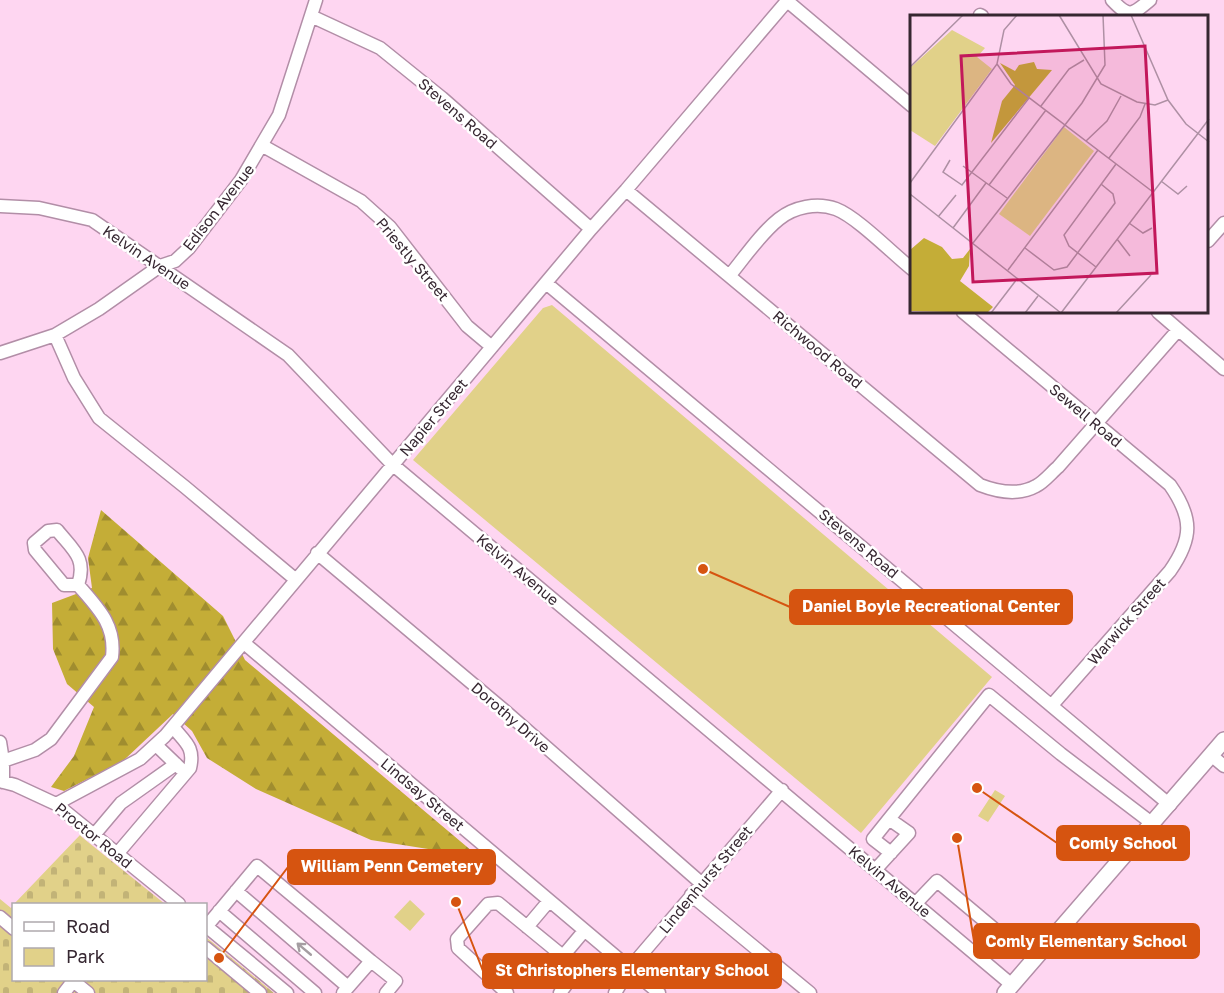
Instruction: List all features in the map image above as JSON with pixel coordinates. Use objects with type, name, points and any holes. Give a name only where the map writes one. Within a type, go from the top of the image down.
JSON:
[{"type":"main road","points":[[1009,989],[1224,740]]},
{"type":"street","name":"Edison Avenue","points":[[0,353],[55,335],[99,309],[160,266],[175,261],[189,248],[241,180],[263,146],[279,115],[316,0]]},
{"type":"street","points":[[786,0],[910,104]]},
{"type":"street","name":"Napier Street","points":[[56,804],[140,759],[173,727],[295,579],[786,0]]},
{"type":"street","points":[[1112,0],[1122,11],[1129,14],[1137,11],[1150,0]]},
{"type":"street","name":"Stevens Road","points":[[311,16],[380,48],[442,98],[591,229]]},
{"type":"street","name":"Priestly Street","points":[[263,146],[361,201],[390,227],[467,326],[492,347]]},
{"type":"street","name":"Richwood Road","points":[[626,190],[980,484],[997,492],[1017,492],[1036,486],[1058,467],[1096,423]]},
{"type":"street","name":"Kelvin Avenue","points":[[0,206],[39,208],[92,220],[288,355],[392,465],[876,869],[1009,989]]},
{"type":"street","points":[[730,275],[778,220],[788,213],[812,206],[837,209],[910,267]]},
{"type":"street","points":[[1209,240],[1224,223]]},
{"type":"street","name":"Stevens Road","points":[[546,283],[1170,805]]},
{"type":"street","name":"Sewell Road","points":[[965,314],[1170,485],[1181,501],[1187,531]]},
{"type":"street","points":[[1160,314],[1222,363]]},
{"type":"street","points":[[1096,423],[1178,330]]},
{"type":"street","points":[[55,335],[74,378],[99,418],[295,579]]},
{"type":"street","points":[[3,762],[35,750],[51,739],[112,657],[114,642],[108,624],[93,602],[78,585],[64,585],[35,550],[34,543],[48,531],[57,530],[81,559],[82,573],[78,585]]},
{"type":"street","name":"Warwick Street","points":[[1052,705],[1170,571],[1183,552],[1187,531]]},
{"type":"street","name":"Dorothy Drive","points":[[317,553],[505,711],[701,883]]},
{"type":"street","name":"Lindsay Street","points":[[244,643],[659,993]]},
{"type":"street","points":[[891,853],[873,839],[989,695],[1061,754],[1153,824]]},
{"type":"street","points":[[117,854],[190,768],[192,758],[190,748],[173,727]]},
{"type":"street","points":[[0,742],[3,762],[2,781]]},
{"type":"street","points":[[156,745],[186,773]]},
{"type":"street","points":[[1211,755],[1224,766]]},
{"type":"street","points":[[94,835],[121,803],[176,764]]},
{"type":"street","name":"Proctor Road","points":[[2,781],[56,804],[178,903]]},
{"type":"street","name":"Lindenhurst Street","points":[[615,993],[629,969],[782,790]]},
{"type":"street","points":[[876,869],[909,833],[889,819]]},
{"type":"street","points":[[207,926],[256,866],[396,981],[386,993]]},
{"type":"street","points":[[916,903],[937,881],[1005,938]]},
{"type":"street","points":[[236,891],[346,990],[371,961]]},
{"type":"street","points":[[691,895],[810,993]]},
{"type":"street","points":[[527,927],[549,901]]},
{"type":"street","points":[[507,993],[458,948],[457,939],[488,904],[493,902],[498,903],[575,966],[574,974],[560,993]]},
{"type":"street","points":[[219,911],[315,993]]},
{"type":"street","points":[[0,917],[12,927]]},
{"type":"street","points":[[207,928],[287,993]]},
{"type":"street","points":[[563,956],[584,932]]},
{"type":"street","points":[[207,949],[246,989],[260,993]]},
{"type":"street","points":[[264,975],[277,960]]},
{"type":"street","points":[[74,981],[88,993]]},
{"type":"green space","points":[[552,305],[992,677],[861,833],[413,460],[543,308]]},
{"type":"green space","points":[[101,510],[223,616],[245,660],[479,857],[371,840],[256,789],[207,758],[192,731],[173,714],[123,761],[64,791],[51,787],[74,756],[94,707],[67,684],[53,649],[52,603],[92,588],[88,558]]},
{"type":"green space","points":[[995,790],[1005,796],[988,822],[978,816]]},
{"type":"green space","points":[[80,835],[164,903],[15,903]]},
{"type":"green space","points":[[0,899],[11,908],[12,906],[12,981],[207,981],[207,938],[274,993],[0,993]]},
{"type":"green space","points":[[410,900],[425,914],[410,931],[394,917]]},
{"type":"place","name":"Daniel Boyle Recreational Center","points":[[703,569]]},
{"type":"place","name":"Comly School","points":[[977,788]]},
{"type":"place","name":"Comly Elementary School","points":[[957,838]]},
{"type":"place","name":"St Christophers Elementary School","points":[[456,902]]},
{"type":"place","name":"William Penn Cemetery","points":[[219,958]]}]
